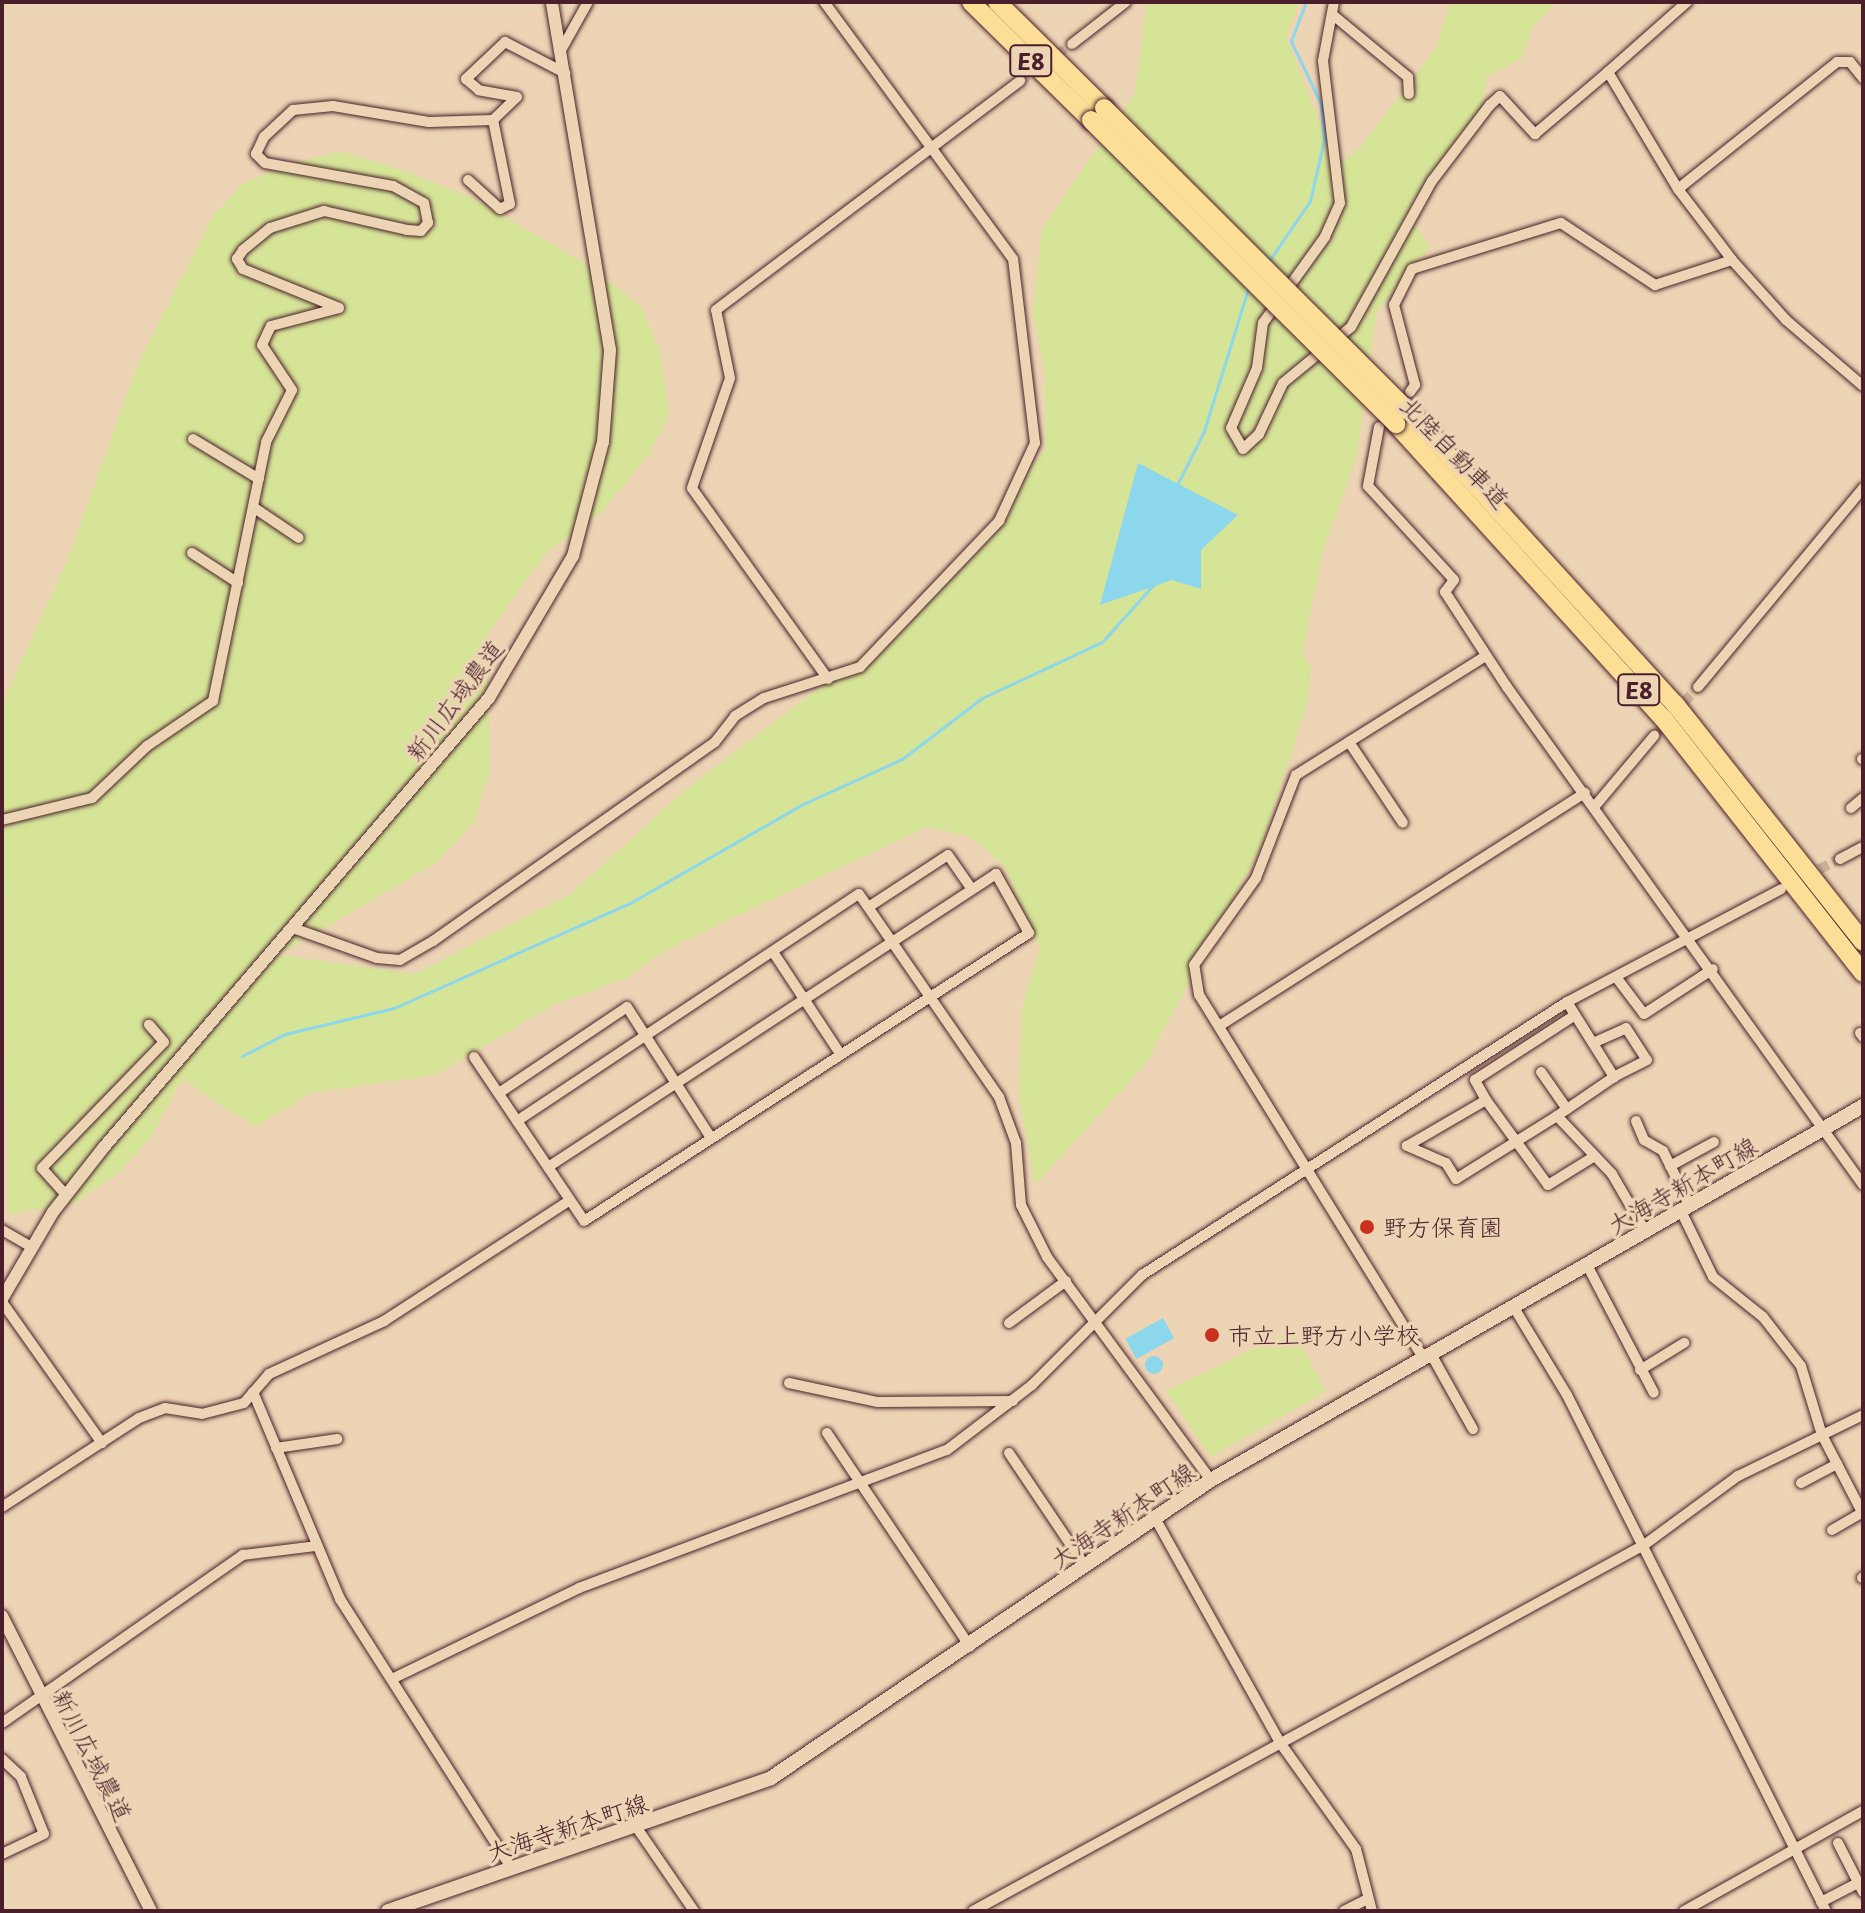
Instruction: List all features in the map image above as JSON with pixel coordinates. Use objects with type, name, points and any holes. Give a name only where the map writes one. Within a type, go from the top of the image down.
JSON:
[{"type":"highway","name":"北陸自動車道","points":[[971,2],[1098,114]]},
{"type":"highway","name":"北陸自動車道","points":[[998,2],[1098,114],[1394,421],[1675,704],[1863,942]]},
{"type":"highway","name":"北陸自動車道","points":[[1394,421],[1663,718],[1863,973]]},
{"type":"main road","name":"大海寺新本町線","points":[[388,1911],[637,1828],[793,1766],[1211,1480],[1863,1106]]},
{"type":"street","name":"新川広域農道","points":[[2,1300],[30,1246],[66,1195],[489,698],[558,588],[589,510],[610,350],[552,2]]},
{"type":"street","points":[[560,52],[588,2]]},
{"type":"street","points":[[293,928],[400,960],[715,742],[735,716],[764,698],[828,679],[889,643],[999,521],[1035,443],[1013,259],[824,2]]},
{"type":"street","points":[[1072,44],[1126,2]]},
{"type":"street","points":[[1334,2],[1323,61],[1340,203],[1325,237],[1263,323],[1257,368],[1231,428],[1243,449],[1259,434],[1283,383],[1351,327],[1432,181],[1490,105],[1500,96],[1535,134],[1687,2]]},
{"type":"street","points":[[1333,15],[1408,77],[1409,94]]},
{"type":"street","points":[[2,820],[92,798],[138,753],[213,701],[259,479],[276,415],[292,390],[262,345],[268,331],[339,308],[243,269],[237,259],[255,236],[324,211],[421,231],[429,213],[413,195],[380,181],[265,163],[256,154],[264,137],[293,110],[333,106],[429,122],[493,120],[517,97],[479,90],[466,79],[492,50],[505,42],[565,73]]},
{"type":"street","points":[[1678,189],[1837,62],[1850,62],[1863,78]]},
{"type":"street","points":[[1608,72],[1678,189],[1732,260],[1786,320],[1863,386]]},
{"type":"street","points":[[828,679],[692,488],[730,378],[716,310],[1020,81]]},
{"type":"street","points":[[468,180],[500,209],[510,204],[493,120]]},
{"type":"street","points":[[1410,392],[1415,385],[1394,305],[1412,269],[1561,223],[1655,285],[1732,260]]},
{"type":"street","points":[[1394,421],[1368,486],[1454,580],[1445,592],[1486,656],[1827,1127],[1863,1185]]},
{"type":"street","points":[[193,439],[259,479]]},
{"type":"street","points":[[1698,687],[1863,488]]},
{"type":"street","points":[[253,507],[299,538]]},
{"type":"street","points":[[192,553],[238,583]]},
{"type":"street","points":[[1473,1429],[1199,995],[1194,965],[1256,878],[1296,775],[1486,656]]},
{"type":"street","points":[[1595,806],[1654,736]]},
{"type":"street","points":[[1349,742],[1403,823]]},
{"type":"street","points":[[1219,1026],[1585,793]]},
{"type":"street","points":[[1851,808],[1863,798]]},
{"type":"street","points":[[1840,859],[1863,847]]},
{"type":"street","points":[[870,906],[948,855],[971,888]]},
{"type":"street","points":[[474,1057],[584,1221],[1029,933],[996,874],[548,1167]]},
{"type":"street","points":[[394,1678],[576,1589],[947,1450],[1013,1401],[1142,1275],[1567,1002],[1781,889]]},
{"type":"street","points":[[517,1121],[859,894],[870,906],[926,1000],[999,1097],[1016,1143],[1021,1205],[1066,1281],[1211,1480]]},
{"type":"street","points":[[773,952],[841,1055]]},
{"type":"street","points":[[1616,977],[1644,1014],[1713,969]]},
{"type":"street","points":[[1567,1002],[1614,1077]]},
{"type":"street","points":[[499,1093],[627,1007],[711,1138]]},
{"type":"street","points":[[1575,1015],[1475,1080],[1514,1147],[1548,1185],[1595,1156]]},
{"type":"street","points":[[66,1195],[42,1168],[164,1042],[149,1025]]},
{"type":"street","points":[[1486,1100],[1407,1146],[1446,1163],[1456,1179],[1514,1147],[1614,1077],[1647,1060],[1626,1028],[1593,1043]]},
{"type":"street","points":[[1541,1072],[1562,1112],[1645,1231]]},
{"type":"street","points":[[1636,1121],[1670,1166],[1713,1277],[1763,1317],[1801,1366],[1822,1435],[1863,1513],[1832,1530]]},
{"type":"street","points":[[1670,1166],[1714,1142]]},
{"type":"street","points":[[2,1507],[102,1443],[165,1408],[202,1414],[244,1403],[269,1374],[384,1321],[569,1201]]},
{"type":"street","points":[[2,1230],[30,1246]]},
{"type":"street","points":[[1587,1265],[1654,1393]]},
{"type":"street","points":[[1009,1323],[1066,1281]]},
{"type":"street","points":[[2,1300],[102,1443]]},
{"type":"street","points":[[1513,1306],[1644,1545],[1824,1906],[1861,1888],[1838,1843]]},
{"type":"street","points":[[1640,1370],[1684,1343]]},
{"type":"street","points":[[789,1383],[878,1402],[1013,1401]]},
{"type":"street","points":[[253,1392],[316,1546],[358,1631],[394,1678],[512,1869]]},
{"type":"street","points":[[973,1911],[1644,1545],[1738,1476],[1863,1415]]},
{"type":"street","points":[[827,1433],[856,1482],[970,1647]]},
{"type":"street","points":[[276,1448],[337,1439]]},
{"type":"street","points":[[1009,1453],[1085,1566]]},
{"type":"street","points":[[1801,1483],[1837,1464]]},
{"type":"street","points":[[1155,1518],[1281,1744],[1356,1849],[1372,1911]]},
{"type":"street","points":[[2,1723],[243,1555],[316,1546]]},
{"type":"street","name":"新川広域農道","points":[[2,1616],[40,1697],[151,1911]]},
{"type":"street","points":[[2,1759],[21,1777],[44,1834],[2,1854]]},
{"type":"street","points":[[1684,1911],[1863,1811]]},
{"type":"street","points":[[637,1828],[694,1911]]},
{"type":"street","points":[[1344,1911],[1368,1899]]},
{"type":"green space","points":[[1147,2],[1300,2],[1286,37],[1336,164],[1358,150],[1435,50],[1451,2],[1556,2],[1533,26],[1522,58],[1487,77],[1481,114],[1408,214],[1430,247],[1376,314],[1357,454],[1322,555],[1302,654],[1311,667],[1307,704],[1261,847],[1147,1062],[1035,1185],[1019,1097],[1022,1007],[1040,948],[1003,864],[969,836],[927,827],[671,947],[626,978],[553,1005],[435,1075],[310,1093],[255,1127],[182,1079],[150,1139],[117,1174],[74,1203],[8,1214],[2,703],[66,564],[138,364],[214,214],[244,183],[289,164],[340,152],[395,167],[470,197],[595,269],[642,308],[660,351],[669,413],[650,453],[602,511],[546,553],[487,635],[490,770],[474,822],[436,863],[278,955],[415,974],[572,893],[685,790],[886,637],[970,552],[1045,450],[1045,376],[1033,312],[1042,229],[1135,93]]},
{"type":"green space","points":[[1292,1330],[1326,1391],[1211,1457],[1166,1391]]},
{"type":"water","points":[[1138,463],[1238,515],[1201,550],[1201,589],[1172,580],[1100,605]]},
{"type":"water","points":[[1163,1318],[1174,1338],[1137,1359],[1125,1339]]},
{"type":"water","points":[[1154,1356],[1163,1365],[1154,1374],[1145,1365]]},
{"type":"waterway","points":[[1267,264],[1310,201],[1324,140],[1321,104],[1291,41],[1306,2]]},
{"type":"waterway","points":[[1176,487],[1204,431],[1248,289]]},
{"type":"waterway","points":[[242,1056],[285,1034],[394,1008],[630,903],[801,805],[902,759],[982,698],[1102,642],[1154,584]]},
{"type":"tunnel","points":[[1020,81],[1072,44]]},
{"type":"tunnel","points":[[1654,736],[1698,687]]},
{"type":"tunnel","points":[[1806,876],[1840,859]]},
{"type":"place","name":"野方保育園","points":[[1367,1227]]},
{"type":"place","name":"市立上野方小学校","points":[[1212,1335]]}]
